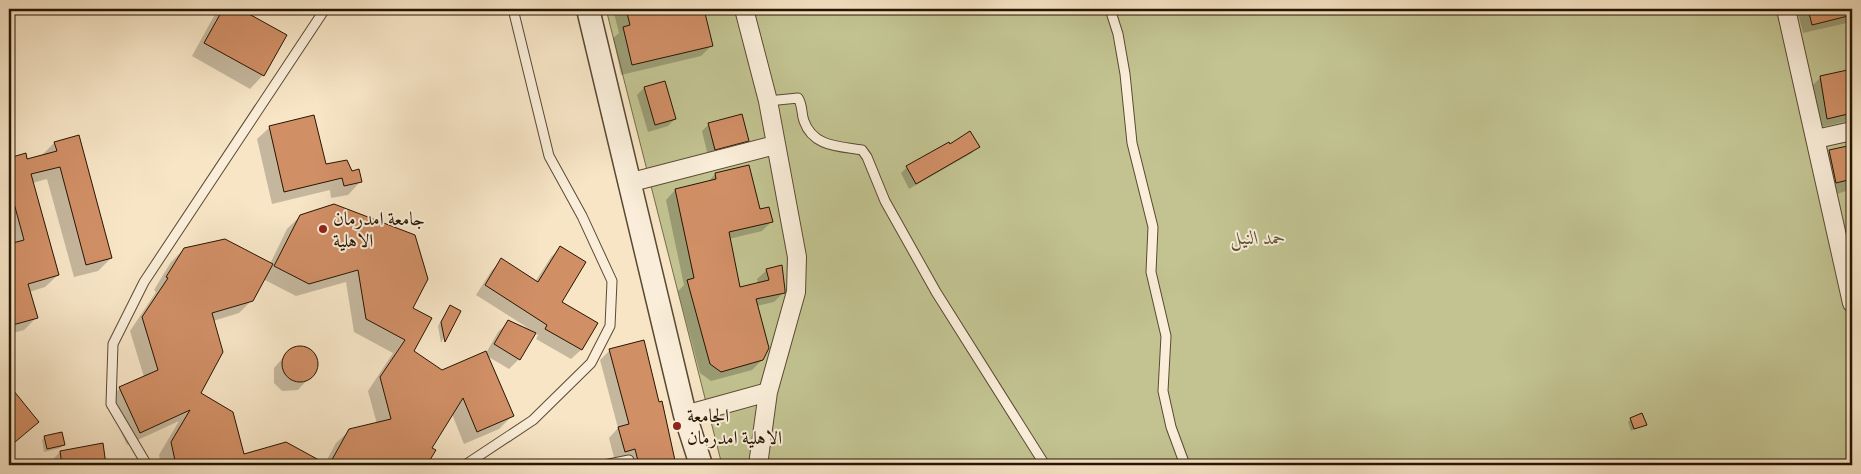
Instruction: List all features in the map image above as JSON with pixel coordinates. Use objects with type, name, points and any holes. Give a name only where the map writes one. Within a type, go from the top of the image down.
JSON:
[{"type":"street","points":[[588,9],[628,183],[685,415],[700,465]]},
{"type":"street","points":[[744,9],[768,101],[775,145],[796,244],[798,276],[790,318],[768,392],[758,465]]},
{"type":"street","points":[[1786,9],[1852,303]]},
{"type":"street","points":[[1816,139],[1852,131]]},
{"type":"street","points":[[628,183],[775,145]]},
{"type":"street","points":[[685,415],[768,392]]},
{"type":"lane","points":[[147,465],[111,404],[113,344],[144,282],[325,9]]},
{"type":"lane","points":[[466,465],[533,420],[591,363],[610,326],[612,282],[582,216],[549,156],[513,9]]},
{"type":"lane","points":[[1110,9],[1118,34],[1124,66],[1132,143],[1153,227],[1151,272],[1166,336],[1163,392],[1171,427],[1185,465]]},
{"type":"lane","points":[[768,101],[798,98],[802,106],[803,118],[808,131],[819,141],[862,150],[867,157],[885,201],[936,292],[1045,465]]},
{"type":"lane","points":[[604,465],[629,460]]},
{"type":"green space","name":"حمد النيل","points":[[606,9],[1852,9],[1852,465],[722,465]]},
{"type":"building","points":[[223,9],[240,9],[287,35],[264,76],[204,43]]},
{"type":"building","points":[[626,9],[704,9],[713,46],[632,65],[623,27],[630,25]]},
{"type":"building","points":[[1808,9],[1852,9],[1852,15],[1812,25]]},
{"type":"building","points":[[1852,69],[1852,113],[1827,119],[1820,76]]},
{"type":"building","points":[[665,81],[676,119],[655,125],[644,87]]},
{"type":"building","points":[[742,114],[749,141],[715,150],[708,123]]},
{"type":"building","points":[[314,115],[326,164],[347,160],[352,171],[359,169],[362,182],[344,186],[342,178],[284,192],[269,126]]},
{"type":"building","points":[[970,131],[980,147],[916,184],[906,166],[949,142],[950,144]]},
{"type":"building","points":[[79,135],[112,258],[86,265],[60,167],[31,174],[59,275],[28,284],[38,318],[9,326],[9,244],[24,240],[9,185],[9,158],[26,153],[27,159],[57,151],[54,142]]},
{"type":"building","points":[[1852,145],[1852,179],[1836,183],[1829,150]]},
{"type":"building","points":[[749,165],[760,209],[769,207],[773,222],[729,232],[740,287],[769,280],[766,269],[782,265],[785,293],[756,299],[769,348],[763,360],[721,372],[710,364],[687,280],[694,278],[675,189],[716,179],[715,173]]},
{"type":"building","points":[[334,204],[415,235],[428,279],[413,308],[432,318],[414,351],[442,370],[486,351],[514,416],[477,432],[463,398],[432,448],[436,450],[427,465],[329,465],[349,429],[391,419],[380,377],[405,340],[366,319],[358,270],[309,284],[274,266],[300,215]]},
{"type":"building","points":[[225,239],[273,264],[253,301],[212,313],[223,352],[201,393],[233,412],[244,454],[286,442],[328,465],[176,465],[171,442],[190,410],[140,433],[119,387],[158,370],[142,317],[168,278],[166,277],[184,248]]},
{"type":"building","points":[[560,246],[586,262],[562,302],[598,323],[582,350],[545,329],[547,325],[485,285],[501,258],[538,282]]},
{"type":"building","points":[[450,305],[461,311],[445,342],[441,322]]},
{"type":"building","points":[[508,320],[536,333],[520,360],[494,344]]},
{"type":"building","points":[[644,340],[659,402],[662,401],[676,465],[639,465],[635,449],[625,452],[618,427],[629,424],[609,349]]},
{"type":"building","points":[[300,346],[307,347],[313,351],[317,357],[317,371],[313,377],[307,381],[300,382],[293,381],[287,377],[283,371],[282,364],[283,357],[287,351],[293,347]]},
{"type":"building","points":[[9,385],[39,422],[9,447]]},
{"type":"building","points":[[1642,413],[1647,425],[1634,429],[1630,418]]},
{"type":"building","points":[[62,432],[65,445],[47,449],[44,436]]},
{"type":"building","points":[[103,443],[106,465],[62,465],[60,451]]},
{"type":"place","name":"جامعة امدرمان الاهلية","points":[[323,229]]},
{"type":"place","name":"الجامعة الاهلية امدرمان","points":[[677,426]]}]
